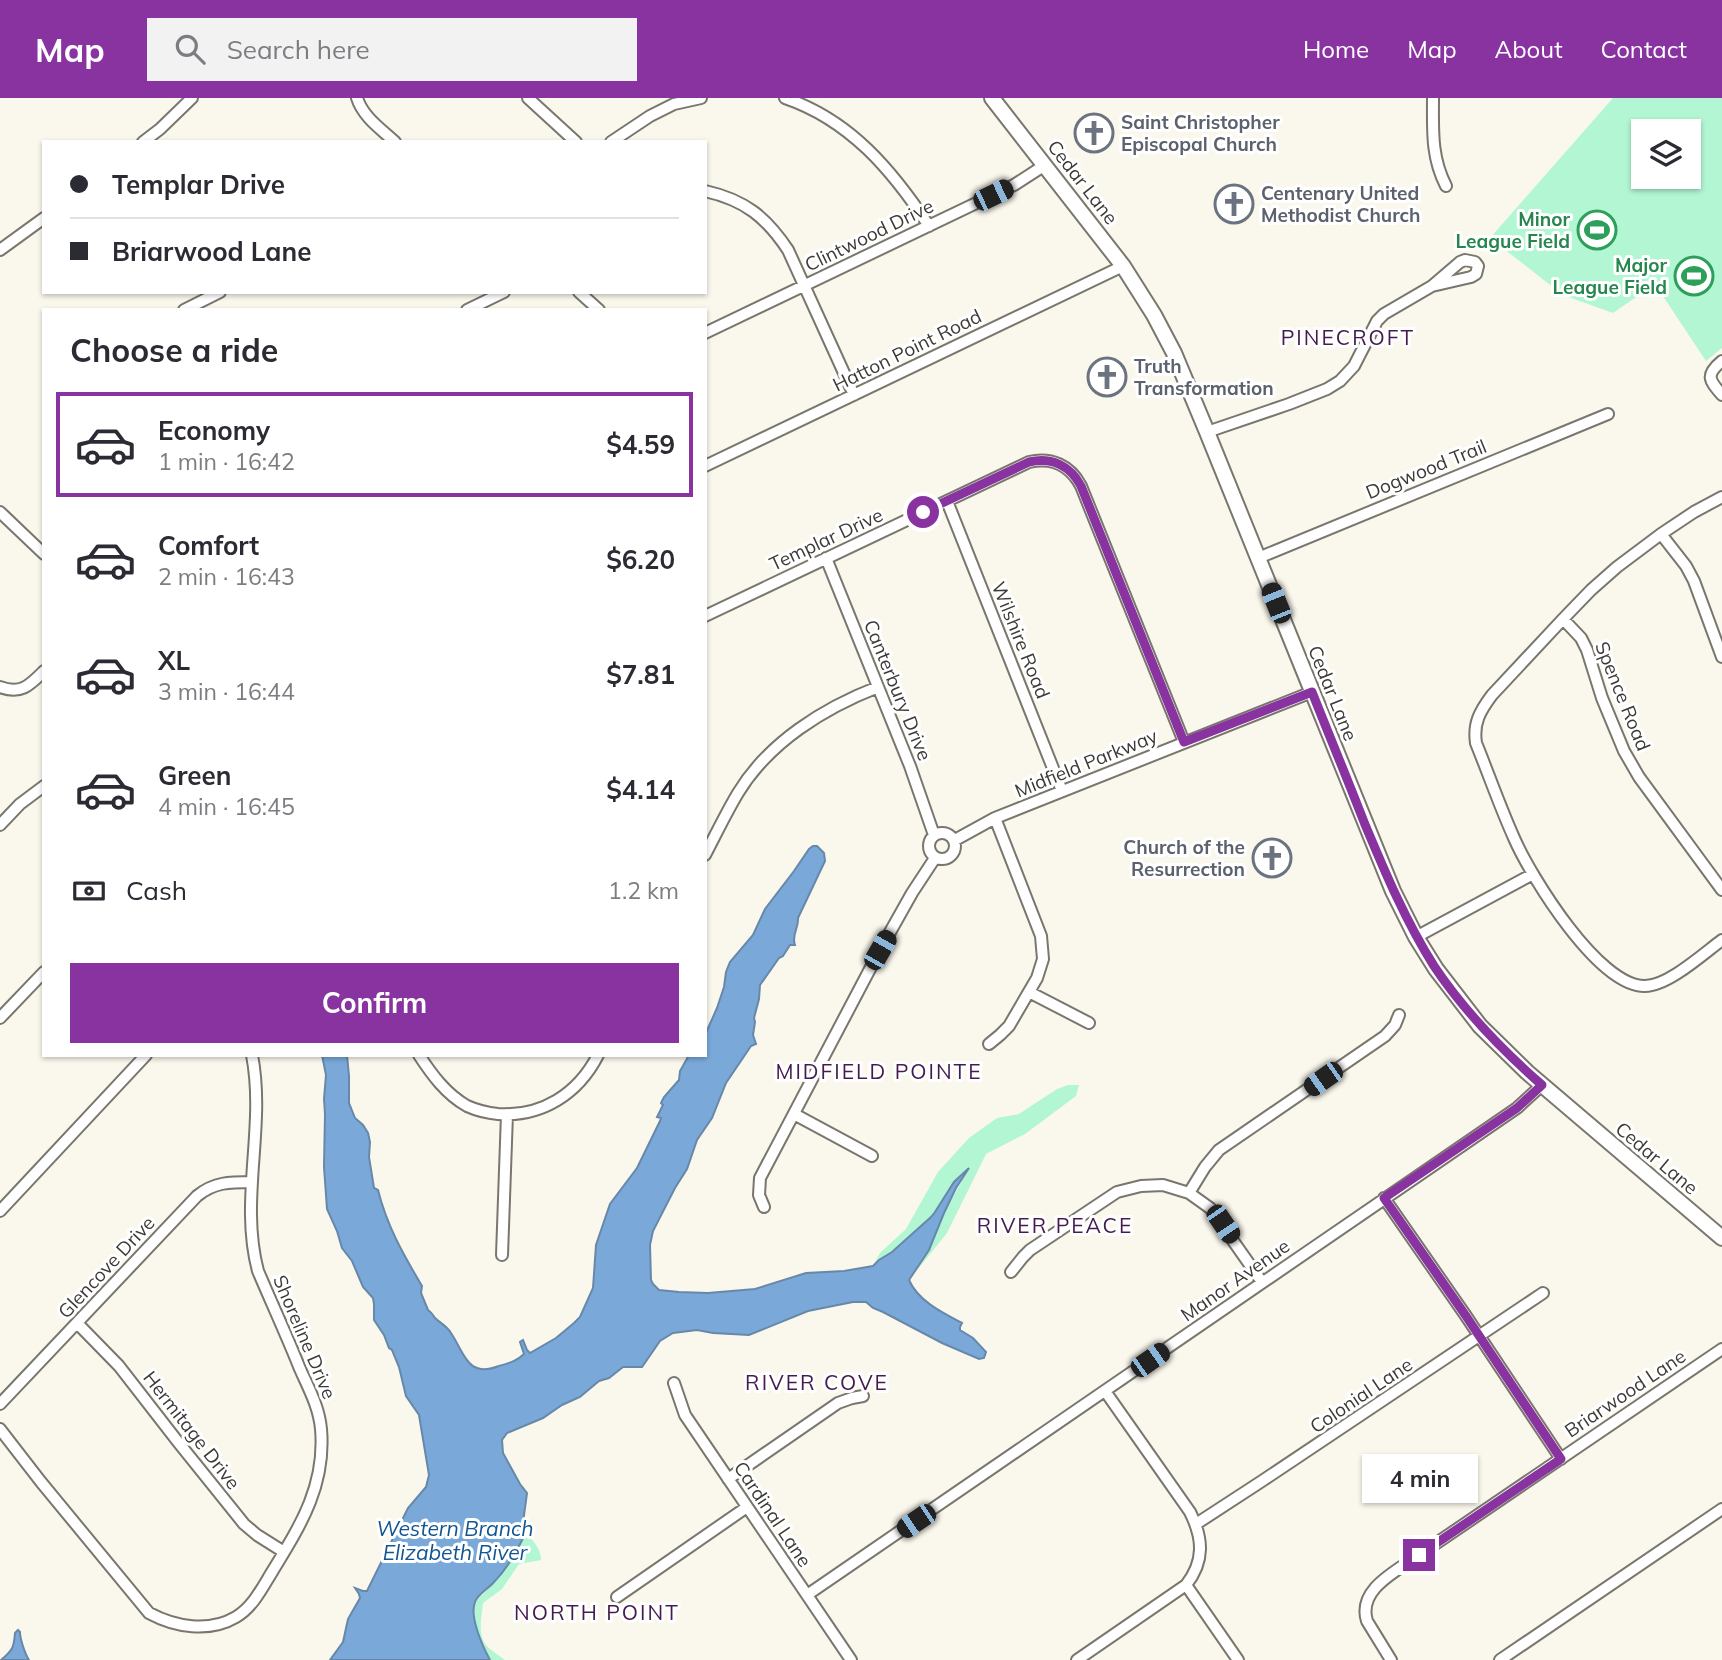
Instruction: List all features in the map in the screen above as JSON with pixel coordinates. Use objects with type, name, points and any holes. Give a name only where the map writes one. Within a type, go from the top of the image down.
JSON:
[{"type":"main road","name":"Cedar Lane","points":[[992,98],[1123,266],[1149,306],[1174,353],[1393,891],[1436,969],[1480,1026],[1506,1052],[1722,1238]]},
{"type":"street","points":[[146,140],[192,98]]},
{"type":"street","points":[[357,98],[360,107],[393,140]]},
{"type":"street","points":[[528,98],[574,140]]},
{"type":"street","points":[[614,140],[674,104],[701,98]]},
{"type":"street","points":[[785,98],[822,114],[857,138],[912,200],[929,226]]},
{"type":"street","points":[[1433,98],[1433,149],[1438,172],[1446,186]]},
{"type":"street","name":"Clintwood Drive","points":[[707,332],[1014,185],[1045,165]]},
{"type":"street","points":[[707,192],[750,207],[768,223],[788,250],[855,395]]},
{"type":"street","points":[[0,250],[42,219]]},
{"type":"street","name":"Hatton Point Road","points":[[707,465],[1123,266]]},
{"type":"street","points":[[1208,432],[1289,404],[1340,381],[1354,366],[1377,321],[1384,314],[1432,286]]},
{"type":"street","points":[[188,308],[216,294]]},
{"type":"street","points":[[471,308],[500,294]]},
{"type":"street","points":[[581,294],[597,308]]},
{"type":"street","points":[[1722,361],[1713,368],[1710,377],[1722,395]]},
{"type":"street","name":"Dogwood Trail","points":[[1258,558],[1608,414]]},
{"type":"street","name":"Templar Drive","points":[[707,615],[1029,462],[1048,460],[1065,467],[1078,481],[1184,742]]},
{"type":"street","points":[[1722,497],[1661,534],[1591,590],[1492,695],[1482,708],[1476,725],[1476,743],[1514,840],[1548,899],[1577,938],[1609,970],[1625,982],[1655,985],[1666,981],[1722,940]]},
{"type":"street","name":"Wilshire Road","points":[[947,501],[1062,791]]},
{"type":"street","points":[[0,512],[42,552]]},
{"type":"street","points":[[1661,534],[1694,581],[1722,657]]},
{"type":"street","name":"Canterbury Drive","points":[[827,558],[910,766],[934,835]]},
{"type":"street","name":"Spence Road","points":[[1563,619],[1581,638],[1587,650],[1614,728],[1634,768],[1722,890]]},
{"type":"street","points":[[0,687],[23,689],[42,673]]},
{"type":"street","points":[[707,851],[739,792],[777,747],[816,717],[878,687]]},
{"type":"street","name":"Midfield Parkway","points":[[955,840],[995,818],[1312,692]]},
{"type":"street","points":[[0,825],[20,804],[42,788]]},
{"type":"street","points":[[989,1044],[1009,1026],[1037,978],[1043,959],[1041,936],[995,818]]},
{"type":"street","points":[[941,832],[949,834],[955,840],[956,849],[944,860],[935,858],[929,852],[929,843],[934,835],[941,832]]},
{"type":"street","points":[[764,1207],[759,1195],[760,1178],[880,950],[935,858]]},
{"type":"street","points":[[1416,937],[1533,874]]},
{"type":"street","points":[[0,1018],[42,974]]},
{"type":"street","points":[[1029,992],[1089,1023]]},
{"type":"street","points":[[1189,1193],[1219,1150],[1385,1036],[1395,1025],[1399,1015]]},
{"type":"street","points":[[0,1211],[144,1057]]},
{"type":"street","name":"Shoreline Drive","points":[[0,1429],[149,1613],[173,1623],[215,1625],[237,1617],[255,1601],[300,1527],[314,1491],[319,1469],[321,1430],[318,1411],[253,1255],[252,1182],[257,1096],[252,1057]]},
{"type":"street","points":[[420,1057],[441,1085],[467,1106],[508,1114],[533,1111],[560,1099],[582,1081],[597,1057]]},
{"type":"street","name":"Manor Avenue","points":[[807,1595],[1517,1108],[1542,1085]]},
{"type":"street","points":[[502,1255],[508,1114]]},
{"type":"street","points":[[794,1114],[872,1156]]},
{"type":"street","name":"Glencove Drive","points":[[0,1404],[204,1190],[225,1182],[252,1182]]},
{"type":"street","points":[[1011,1272],[1030,1250],[1117,1192],[1141,1185],[1152,1185],[1176,1188],[1189,1193],[1210,1208],[1262,1282]]},
{"type":"street","points":[[1384,1198],[1561,1459]]},
{"type":"street","name":"Colonial Lane","points":[[1196,1524],[1543,1293]]},
{"type":"street","name":"Hermitage Drive","points":[[78,1324],[119,1366],[244,1524],[263,1540],[284,1552]]},
{"type":"street","name":"Briarwood Lane","points":[[1391,1660],[1367,1621],[1365,1607],[1369,1594],[1381,1582],[1722,1349]]},
{"type":"street","name":"Cardinal Lane","points":[[674,1383],[685,1415],[851,1660]]},
{"type":"street","points":[[1077,1660],[1186,1585],[1194,1575],[1199,1559],[1196,1524],[1190,1512],[1105,1391]]},
{"type":"street","points":[[728,1479],[838,1404],[863,1396]]},
{"type":"street","points":[[617,1597],[747,1507]]},
{"type":"street","points":[[1500,1660],[1722,1509]]},
{"type":"street","points":[[1186,1585],[1238,1660]]},
{"type":"green space","points":[[1613,98],[1722,98],[1722,348],[1706,361],[1655,284],[1613,313],[1563,295],[1490,238]]},
{"type":"green space","points":[[1079,1085],[1076,1096],[1025,1134],[986,1154],[947,1233],[909,1280],[929,1250],[944,1213],[967,1172],[931,1217],[873,1266],[880,1253],[906,1229],[938,1172],[969,1138],[997,1118],[1019,1114],[1057,1089]]},
{"type":"green space","points":[[522,1530],[537,1547],[541,1560],[519,1564],[502,1589],[483,1603],[483,1641],[505,1660],[490,1660],[476,1629],[475,1602],[496,1581]]},
{"type":"water","name":"Western Branch Elizabeth River","points":[[817,846],[824,853],[825,861],[798,918],[795,945],[790,945],[760,985],[754,1018],[753,1035],[756,1044],[751,1046],[726,1083],[712,1118],[697,1140],[687,1169],[653,1231],[650,1245],[651,1280],[659,1290],[708,1293],[755,1289],[806,1273],[873,1266],[931,1217],[954,1182],[969,1168],[956,1188],[929,1250],[909,1280],[925,1300],[962,1323],[960,1330],[973,1338],[986,1352],[984,1358],[979,1359],[942,1343],[866,1302],[808,1311],[749,1335],[697,1330],[673,1333],[660,1341],[642,1367],[623,1367],[609,1378],[599,1381],[580,1397],[543,1418],[507,1433],[502,1440],[503,1453],[527,1493],[522,1530],[524,1536],[503,1572],[475,1602],[475,1624],[490,1660],[330,1660],[343,1642],[348,1619],[360,1598],[355,1588],[367,1591],[408,1508],[426,1487],[429,1475],[419,1415],[406,1396],[392,1350],[374,1320],[373,1298],[363,1287],[352,1261],[342,1248],[327,1209],[324,1167],[326,1075],[322,1057],[347,1057],[349,1103],[355,1118],[368,1133],[374,1188],[378,1190],[391,1228],[422,1286],[421,1293],[428,1310],[449,1331],[473,1366],[488,1369],[513,1361],[524,1354],[520,1342],[523,1340],[530,1353],[556,1338],[580,1317],[593,1288],[596,1245],[610,1204],[637,1168],[660,1121],[661,1118],[657,1117],[663,1105],[661,1103],[679,1080],[680,1071],[688,1057],[707,1057],[707,1030],[717,1008],[730,962],[753,935],[765,909],[809,849]]},
{"type":"water","points":[[18,1630],[29,1660],[1,1660],[12,1648]]},
{"type":"place","name":"Saint Christopher Episcopal Church","points":[[1094,133]]},
{"type":"place","name":"Centenary United Methodist Church","points":[[1234,204]]},
{"type":"place","name":"Minor League Field","points":[[1597,230]]},
{"type":"place","name":"Major League Field","points":[[1694,276]]},
{"type":"place","name":"Truth Transformation","points":[[1107,377]]},
{"type":"place","name":"Church of the Resurrection","points":[[1272,858]]},
{"type":"district","name":"PINECROFT","points":[[1348,338]]},
{"type":"district","name":"MIDFIELD POINTE","points":[[879,1072]]},
{"type":"district","name":"RIVER PEACE","points":[[1055,1226]]},
{"type":"district","name":"RIVER COVE","points":[[817,1383]]},
{"type":"district","name":"NORTH POINT","points":[[597,1613]]},
{"type":"route","points":[[923,512],[1029,462],[1048,460],[1057,463],[1072,473],[1081,486],[1184,742],[1312,692],[1393,891],[1416,937],[1436,969],[1480,1026],[1542,1085],[1517,1108],[1384,1198],[1561,1459],[1419,1555]]}]
